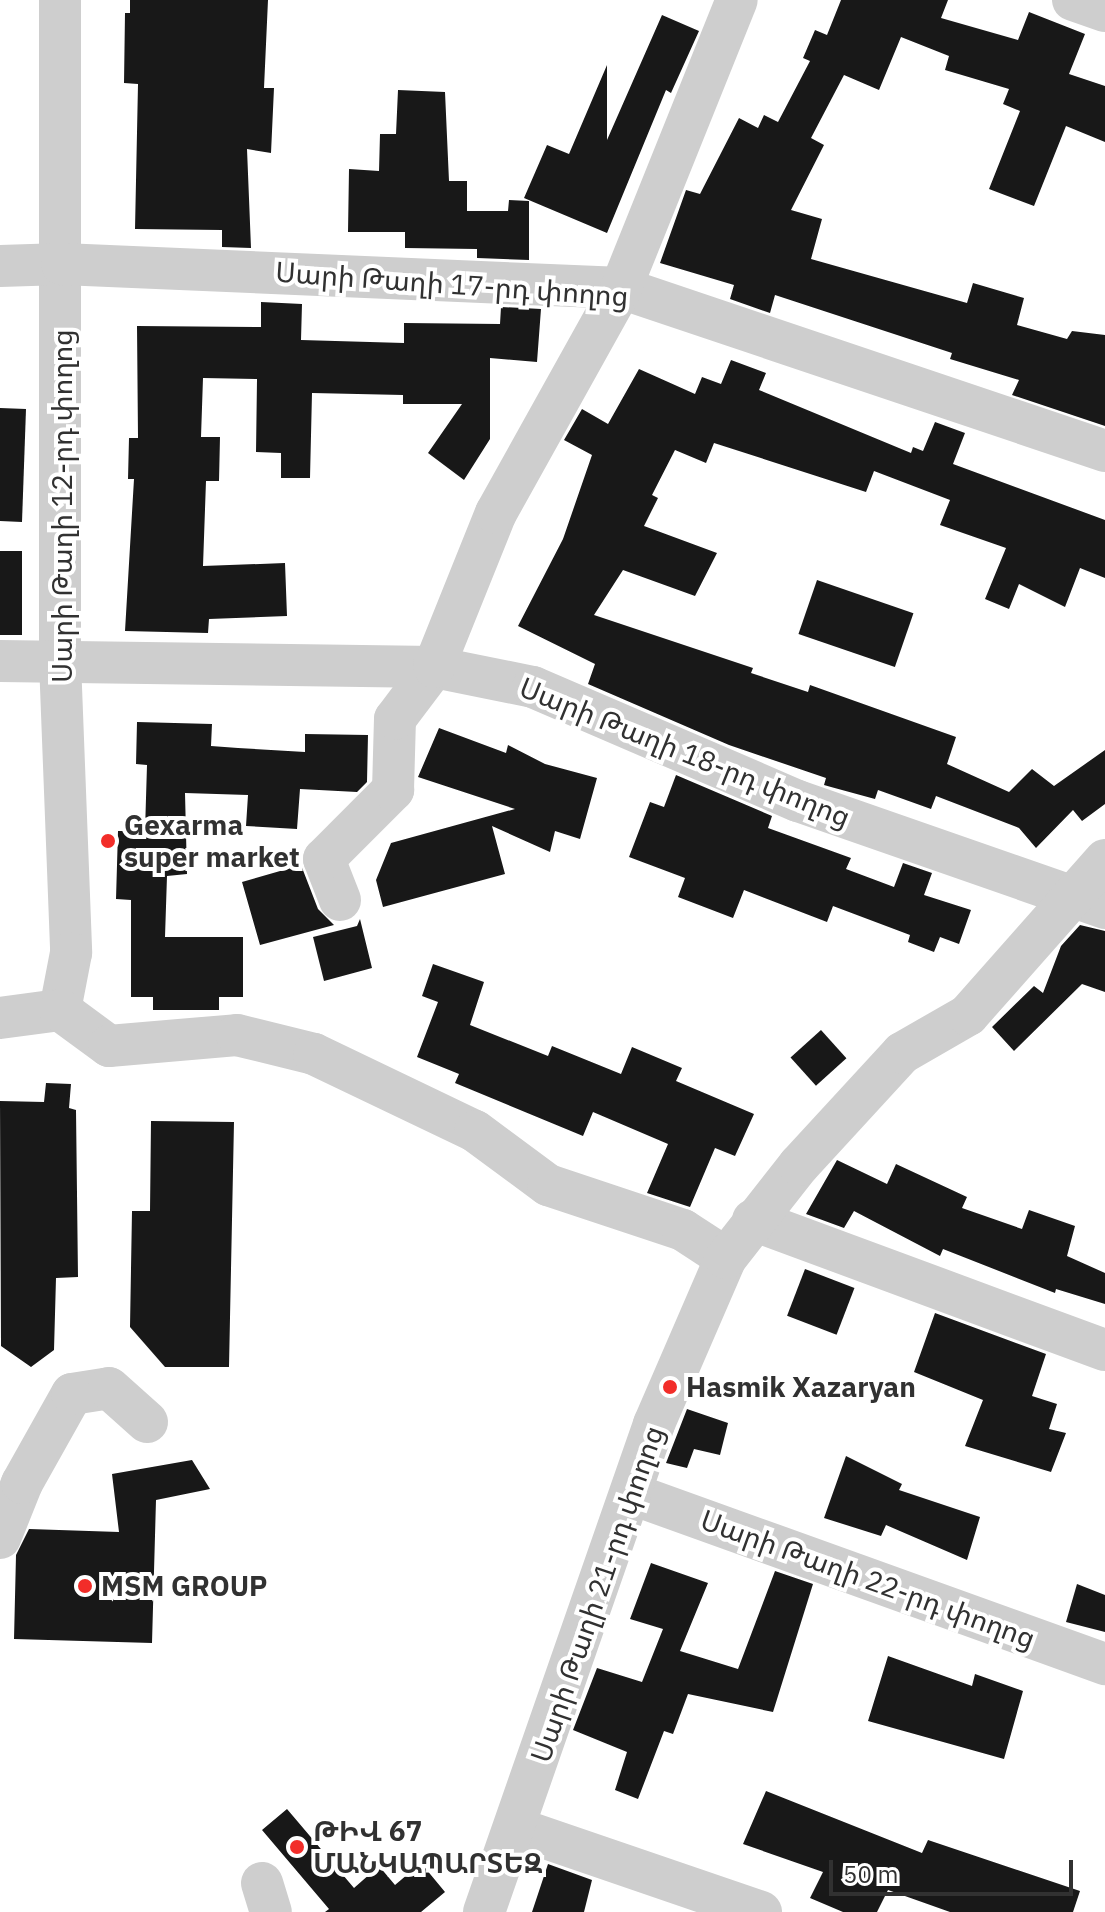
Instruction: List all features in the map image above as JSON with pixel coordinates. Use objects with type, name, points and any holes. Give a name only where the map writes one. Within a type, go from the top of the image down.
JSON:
[{"type":"street","name":"Սարի Թաղի 12-րդ փողոց","points":[[60,0],[60,661],[71,953],[60,1010]]},
{"type":"street","points":[[340,900],[324,859],[393,790],[395,719],[434,667],[496,513],[621,288],[737,0]]},
{"type":"street","points":[[1073,0],[1105,11]]},
{"type":"street","name":"Սարի Թաղի 17-րդ փողոց","points":[[0,266],[62,264],[621,288],[1105,451]]},
{"type":"street","name":"Սարի Թաղի 18-րդ փողոց","points":[[0,661],[434,667],[533,687],[798,801],[1088,902]]},
{"type":"street","name":"Սարի Թաղի 21-րդ փողոց","points":[[484,1912],[516,1828],[654,1424],[726,1258],[753,1220],[902,1053],[968,1015],[1088,902],[1105,860]]},
{"type":"street","points":[[0,1018],[60,1010],[109,1046],[237,1035],[314,1054],[475,1131],[548,1185],[683,1230],[726,1258]]},
{"type":"street","points":[[753,1220],[1105,1350]]},
{"type":"street","points":[[0,1538],[22,1483],[72,1394],[109,1388],[147,1422]]},
{"type":"street","name":"Սարի Թաղի 22-րդ փողոց","points":[[632,1494],[1105,1664]]},
{"type":"street","points":[[516,1828],[761,1912]]},
{"type":"building","points":[[130,0],[268,0],[264,88],[274,88],[271,153],[247,149],[251,248],[222,247],[222,230],[135,229],[138,84],[124,83],[125,13],[130,13]]},
{"type":"building","points":[[841,0],[948,0],[941,18],[1018,40],[1029,12],[1085,34],[1069,74],[1105,86],[1105,142],[1066,126],[1034,206],[989,189],[1020,111],[1003,104],[1009,89],[945,70],[949,56],[901,37],[879,90],[844,75],[811,138],[824,145],[791,210],[822,219],[811,259],[967,303],[973,283],[1024,298],[1017,325],[1067,339],[1072,331],[1105,335],[1105,426],[1012,395],[1019,380],[950,359],[952,353],[775,295],[770,313],[730,299],[734,285],[660,263],[686,190],[700,194],[739,118],[758,128],[764,115],[778,122],[810,61],[803,58],[815,30],[827,35]]},
{"type":"building","points":[[662,15],[699,31],[671,93],[666,90],[607,233],[524,198],[547,145],[569,154],[607,65],[607,140]]},
{"type":"building","points":[[398,90],[445,92],[449,181],[467,181],[467,211],[508,211],[509,200],[529,201],[529,260],[477,258],[477,249],[405,248],[405,232],[348,232],[349,169],[379,171],[380,134],[396,134]]},
{"type":"building","points":[[261,302],[302,304],[301,340],[404,343],[404,323],[500,324],[501,307],[541,309],[537,362],[490,358],[490,439],[464,480],[428,453],[462,404],[403,404],[403,395],[312,393],[310,478],[281,478],[281,453],[256,452],[257,379],[203,378],[201,437],[220,437],[219,481],[206,481],[203,566],[285,563],[287,616],[209,619],[208,633],[125,631],[134,479],[128,479],[129,438],[138,438],[137,326],[261,327]]},
{"type":"building","points":[[731,360],[766,373],[759,390],[911,453],[913,447],[923,451],[935,422],[965,433],[953,464],[1105,520],[1105,578],[1080,568],[1065,607],[1019,584],[1009,609],[985,599],[1006,548],[940,525],[950,500],[874,471],[866,492],[714,443],[706,463],[675,450],[652,495],[658,498],[644,526],[717,553],[695,596],[623,570],[594,615],[753,668],[751,673],[808,692],[810,685],[956,737],[947,764],[1009,792],[1032,769],[1054,786],[1105,750],[1105,804],[1082,821],[1073,810],[1036,848],[1019,828],[936,796],[931,809],[878,790],[875,799],[824,785],[826,778],[729,745],[588,684],[595,664],[518,626],[563,539],[592,455],[564,440],[582,409],[608,424],[639,369],[695,394],[702,377],[721,384]]},
{"type":"building","points":[[0,408],[26,409],[22,522],[0,521]]},
{"type":"building","points":[[0,551],[22,551],[22,635],[0,635]]},
{"type":"building","points":[[817,580],[913,613],[895,667],[798,634]]},
{"type":"building","points":[[137,722],[212,724],[211,746],[305,752],[305,734],[368,735],[367,782],[357,792],[300,789],[297,829],[246,826],[248,795],[185,793],[187,874],[167,876],[165,937],[243,937],[243,997],[219,997],[219,1010],[153,1010],[153,997],[131,997],[131,900],[116,899],[118,831],[145,831],[147,765],[136,764]]},
{"type":"building","points":[[439,728],[506,753],[508,745],[545,764],[597,778],[580,839],[555,831],[550,852],[492,826],[505,874],[383,907],[376,880],[391,843],[515,809],[418,777]]},
{"type":"building","points":[[676,775],[772,816],[768,828],[851,858],[846,869],[894,887],[903,863],[932,873],[924,895],[971,910],[959,944],[940,937],[934,952],[908,942],[910,935],[833,906],[827,922],[744,890],[733,918],[678,897],[685,878],[629,857],[650,802],[664,807]]},
{"type":"building","points":[[301,865],[318,909],[334,925],[260,945],[242,882]]},
{"type":"building","points":[[360,919],[372,968],[324,981],[313,937],[357,926]]},
{"type":"building","points":[[1080,925],[1105,931],[1105,992],[1082,984],[1014,1051],[992,1027],[1034,986],[1043,993],[1061,946]]},
{"type":"building","points":[[433,964],[484,982],[470,1025],[548,1056],[552,1046],[621,1074],[632,1047],[682,1068],[676,1081],[754,1114],[735,1156],[715,1148],[690,1207],[647,1193],[668,1144],[593,1112],[583,1136],[455,1083],[459,1074],[417,1057],[438,1002],[422,996]]},
{"type":"building","points":[[821,1030],[846,1058],[816,1086],[791,1057]]},
{"type":"building","points":[[46,1083],[71,1084],[69,1108],[76,1110],[78,1277],[56,1278],[54,1350],[31,1367],[1,1346],[0,1101],[44,1102]]},
{"type":"building","points":[[151,1121],[234,1122],[229,1367],[165,1367],[130,1327],[132,1211],[150,1211]]},
{"type":"building","points":[[837,1160],[887,1184],[896,1164],[967,1197],[962,1208],[1022,1229],[1029,1210],[1075,1226],[1067,1256],[1105,1273],[1105,1304],[1056,1289],[1055,1293],[943,1249],[940,1256],[854,1211],[844,1228],[806,1214]]},
{"type":"building","points":[[805,1269],[854,1288],[837,1335],[787,1316]]},
{"type":"building","points":[[935,1313],[1046,1354],[1032,1396],[1057,1404],[1049,1429],[1066,1433],[1051,1472],[965,1446],[983,1400],[914,1372]]},
{"type":"building","points":[[687,1409],[728,1423],[720,1455],[694,1449],[687,1468],[666,1463]]},
{"type":"building","points":[[846,1456],[902,1484],[899,1490],[980,1517],[967,1560],[886,1525],[881,1536],[824,1518]]},
{"type":"building","name":"MSM GROUP","points":[[192,1460],[210,1489],[156,1500],[152,1643],[14,1639],[16,1555],[29,1529],[119,1532],[112,1474]]},
{"type":"building","points":[[651,1563],[708,1583],[680,1651],[738,1669],[775,1571],[813,1584],[773,1712],[688,1694],[673,1734],[664,1731],[638,1799],[615,1790],[627,1752],[573,1730],[597,1668],[642,1682],[663,1629],[630,1619]]},
{"type":"building","points":[[1077,1584],[1105,1595],[1105,1632],[1066,1622]]},
{"type":"building","points":[[888,1656],[972,1686],[975,1674],[1023,1691],[1004,1759],[868,1721]]},
{"type":"building","points":[[766,1791],[922,1853],[928,1840],[1080,1891],[1073,1912],[950,1912],[888,1890],[877,1912],[843,1912],[810,1898],[823,1872],[743,1844]]},
{"type":"building","name":"ԹԻՎ 67 ՄԱՆԿԱՊԱՐՏԵԶ","points":[[287,1809],[354,1888],[379,1866],[395,1885],[421,1863],[445,1892],[421,1912],[325,1912],[329,1909],[262,1830]]},
{"type":"building","points":[[548,1864],[592,1880],[584,1912],[532,1912]]},
{"type":"place","name":"Gexarma super market","points":[[108,841]]},
{"type":"place","name":"Hasmik Xazaryan","points":[[670,1387]]},
{"type":"place","name":"MSM GROUP","points":[[85,1586]]},
{"type":"place","name":"ԹԻՎ 67 ՄԱՆԿԱՊԱՐՏԵԶ","points":[[297,1847]]}]
